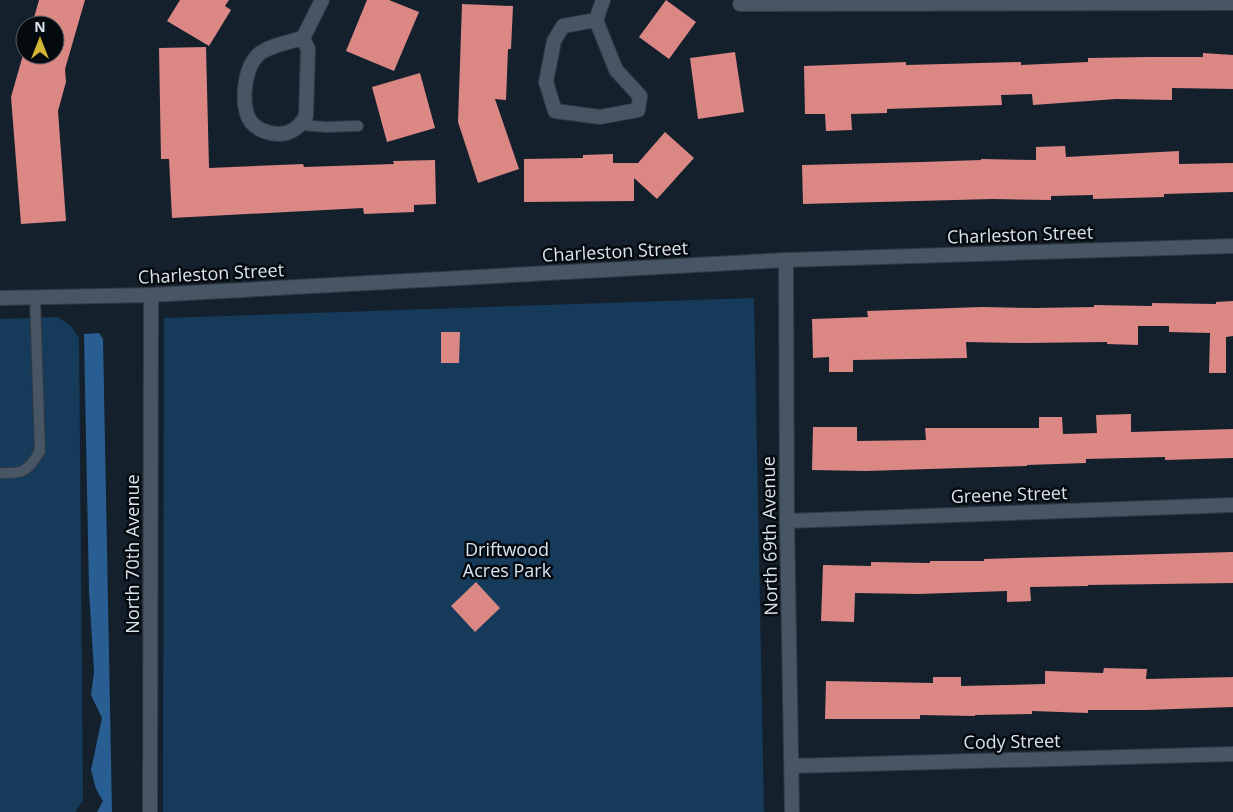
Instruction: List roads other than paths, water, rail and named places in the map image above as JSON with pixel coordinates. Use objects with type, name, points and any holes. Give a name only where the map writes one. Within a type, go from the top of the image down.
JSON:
[{"type":"street","points":[[303,38],[308,49],[306,116],[301,124],[292,132],[281,134],[259,129],[251,121],[246,111],[246,79],[250,66],[264,50],[303,38],[322,0]]},
{"type":"street","points":[[596,20],[563,26],[554,41],[546,82],[555,111],[600,117],[638,110],[640,96],[616,70],[596,20],[602,0]]},
{"type":"street","points":[[740,4],[1233,3]]},
{"type":"street","name":"Charleston Street","points":[[0,298],[151,296],[786,260],[1233,246]]},
{"type":"street","name":"North 69th Avenue","points":[[786,260],[787,521],[792,812]]},
{"type":"street","name":"North 70th Avenue","points":[[150,812],[151,296]]},
{"type":"street","name":"Greene Street","points":[[787,521],[1233,505]]},
{"type":"street","name":"Cody Street","points":[[792,766],[1233,754]]},
{"type":"lane","points":[[301,124],[326,127],[358,126]]},
{"type":"lane","points":[[0,472],[17,473],[31,466],[40,451],[35,298]]},
{"type":"park label","name":"Driftwood Acres Park","points":[[507,559]]}]
